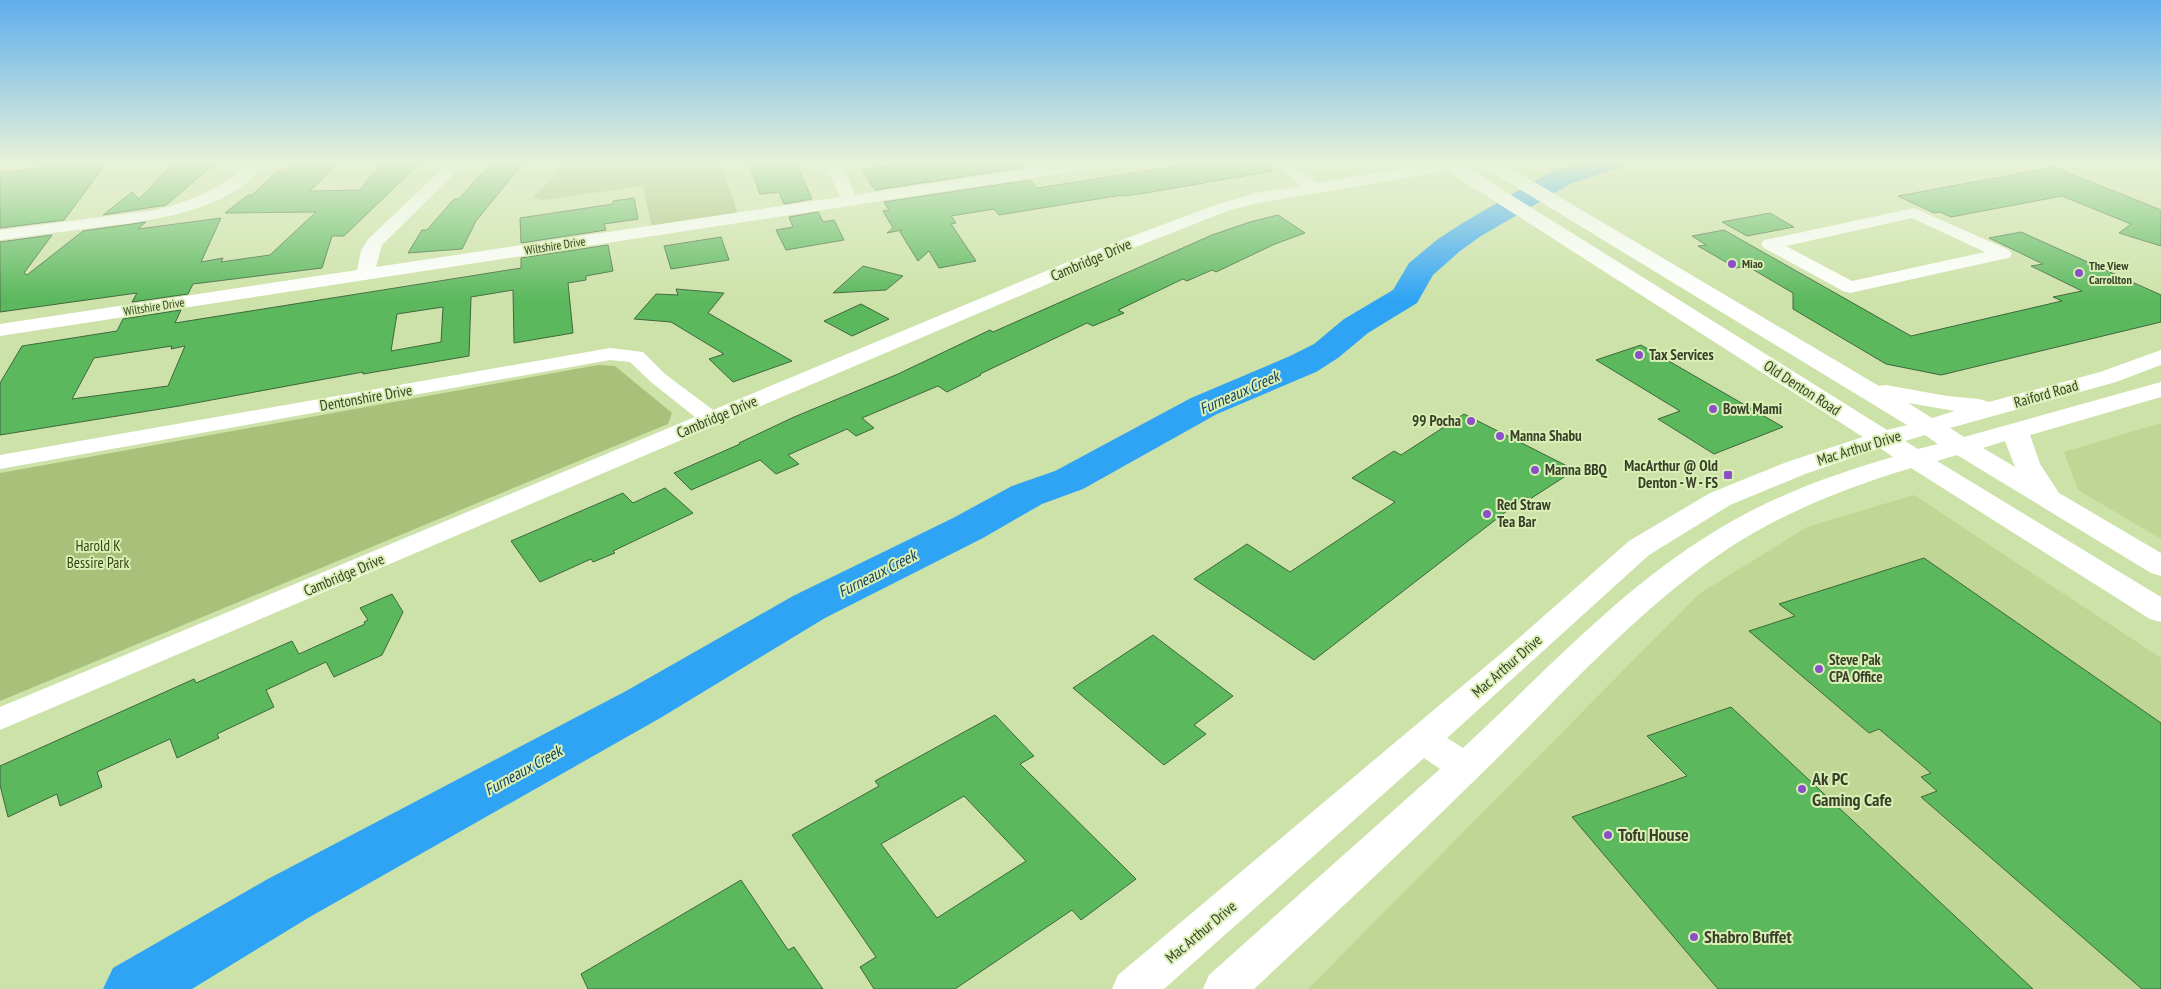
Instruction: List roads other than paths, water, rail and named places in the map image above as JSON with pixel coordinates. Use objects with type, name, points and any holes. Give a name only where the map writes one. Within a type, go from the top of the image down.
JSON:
[{"type":"street","points":[[0,235],[156,215],[185,207]]},
{"type":"street","points":[[365,274],[370,251],[374,243],[412,207]]},
{"type":"street","name":"Wiltshire Drive","points":[[0,330],[803,207]]},
{"type":"street","name":"Cambridge Drive","points":[[0,720],[1120,247],[1224,207]]},
{"type":"street","name":"Old Denton Road","points":[[1514,207],[1612,270],[1749,353],[1883,440],[2161,611]]},
{"type":"street","name":"Old Denton Road","points":[[1561,207],[2161,566]]},
{"type":"street","points":[[1914,213],[2003,254],[1850,287],[1786,253],[1770,244],[1914,213]]},
{"type":"street","name":"Dentonshire Drive","points":[[0,462],[610,354],[636,356],[658,378],[711,419]]},
{"type":"street","name":"Raiford Road","points":[[1929,426],[2108,377],[2161,357]]},
{"type":"street","points":[[1863,386],[1896,395],[1947,403],[1998,407]]},
{"type":"street","name":"Raiford Road","points":[[1961,446],[2161,388]]},
{"type":"street","name":"Mac Arthur Drive","points":[[1134,989],[1640,548],[1720,499],[1796,468],[1929,426]]},
{"type":"street","points":[[2016,431],[2018,447],[2023,460],[2053,501]]},
{"type":"street","name":"Mac Arthur Drive","points":[[1224,989],[1465,768],[1638,603],[1687,563],[1723,538],[1799,498],[1835,484],[1961,446]]},
{"type":"street","points":[[1422,739],[1465,768]]},
{"type":"waterway","name":"Furneaux Creek","points":[[135,989],[287,899],[644,704],[809,607],[968,528],[1027,495],[1069,480],[1204,406],[1303,364],[1326,351],[1356,326],[1406,296],[1420,270],[1449,245],[1510,207]]},
{"type":"place","name":"Miao","points":[[1732,264]]},
{"type":"place","name":"The View Carrollton","points":[[2079,273]]},
{"type":"place","name":"Tax Services","points":[[1639,355]]},
{"type":"place","name":"Bowl Mami","points":[[1713,409]]},
{"type":"place","name":"99 Pocha","points":[[1471,421]]},
{"type":"place","name":"Manna Shabu","points":[[1500,436]]},
{"type":"place","name":"Manna BBQ","points":[[1535,470]]},
{"type":"place","name":"MacArthur @ Old Denton - W - FS","points":[[1728,475]]},
{"type":"place","name":"Red Straw Tea Bar","points":[[1487,514]]},
{"type":"place","name":"Steve Pak CPA Office","points":[[1819,669]]},
{"type":"place","name":"Ak PC Gaming Cafe","points":[[1802,789]]},
{"type":"place","name":"Tofu House","points":[[1608,835]]},
{"type":"place","name":"Shabro Buffet","points":[[1694,937]]},
{"type":"park label","name":"Harold K Bessire Park","points":[[98,554]]}]
